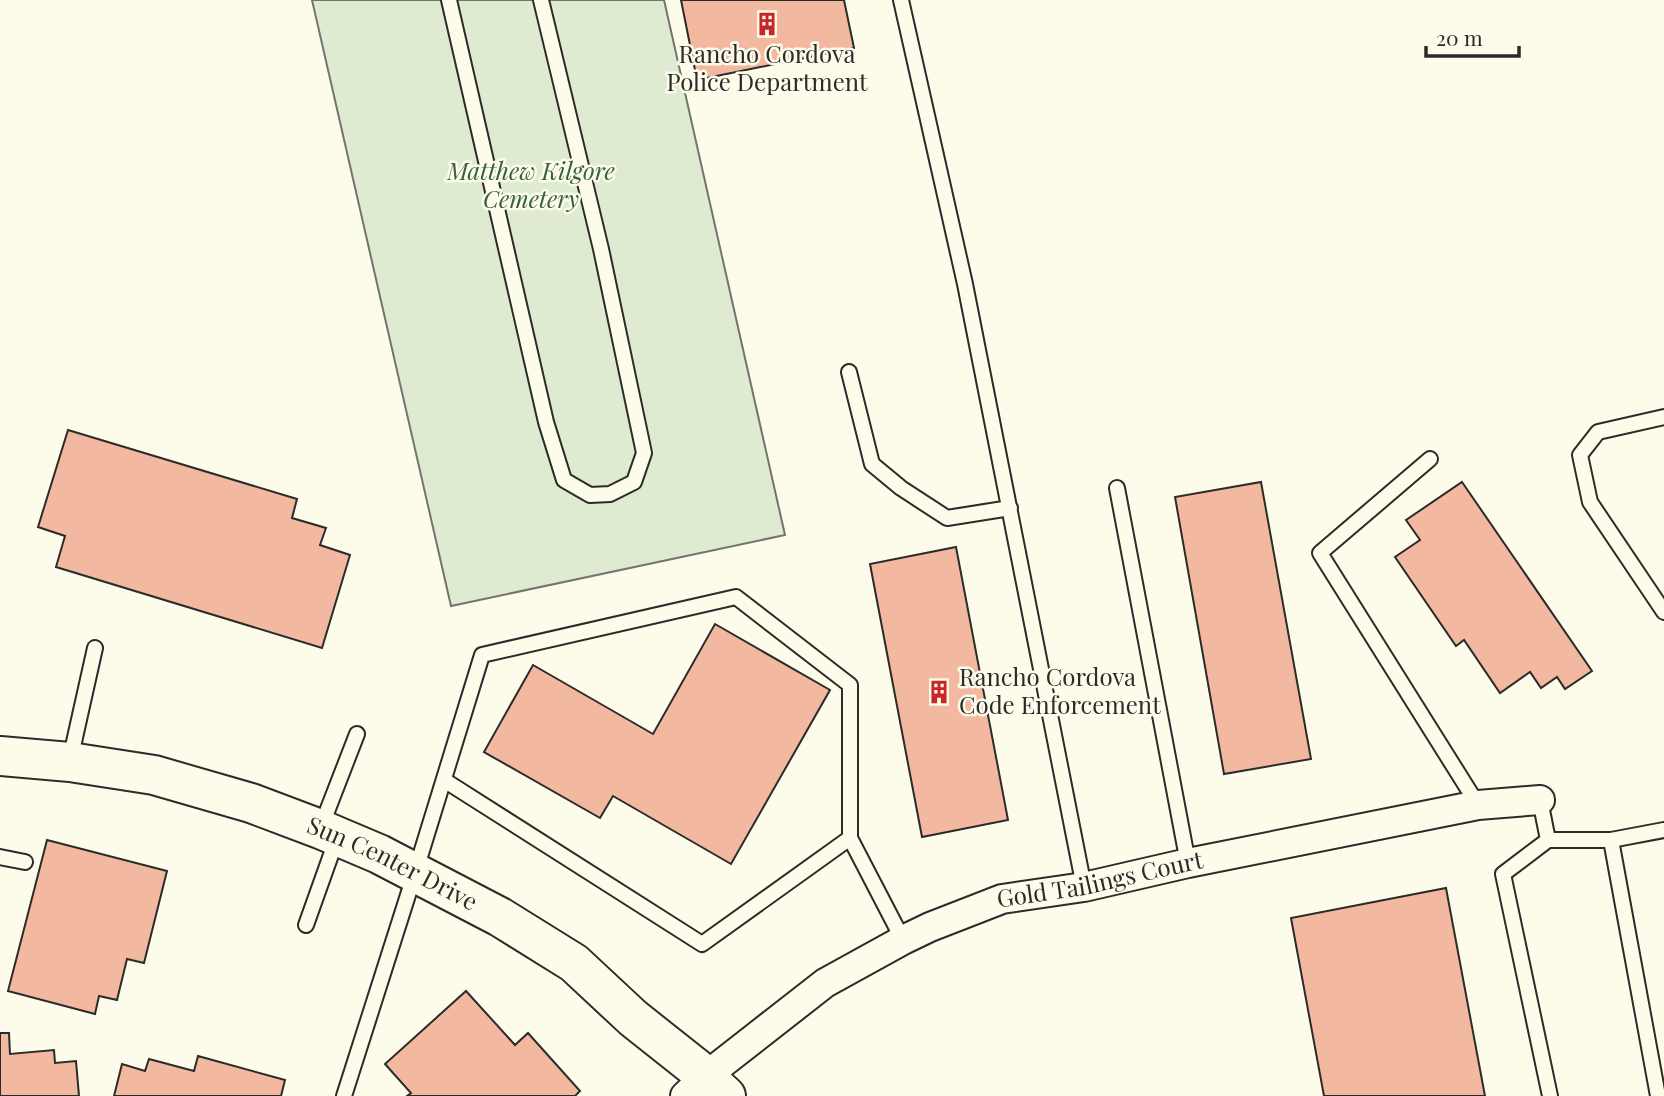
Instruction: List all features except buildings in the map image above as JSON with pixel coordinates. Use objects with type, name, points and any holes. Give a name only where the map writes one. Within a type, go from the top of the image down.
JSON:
[{"type":"street","name":"Sun Center Drive","points":[[0,756],[70,762],[154,775],[251,803],[379,854],[500,917],[575,964],[706,1089]]},
{"type":"street","name":"Gold Tailings Court","points":[[706,1089],[825,983],[930,927],[1002,899],[1084,887],[1188,863],[1478,805],[1540,800]]},
{"type":"lane","points":[[449,0],[546,422],[564,480],[590,495],[610,494],[634,482],[644,453],[601,249],[541,0]]},
{"type":"lane","points":[[901,0],[965,284],[1084,887]]},
{"type":"lane","points":[[849,372],[872,464],[901,488],[947,518],[1010,509]]},
{"type":"lane","points":[[1664,418],[1598,432],[1580,455],[1590,502],[1664,612]]},
{"type":"lane","points":[[1430,459],[1320,553],[1478,805]]},
{"type":"lane","points":[[1117,488],[1188,863]]},
{"type":"lane","points":[[344,1096],[482,655],[736,597],[849,685],[850,838],[903,940]]},
{"type":"lane","points":[[70,762],[95,648]]},
{"type":"lane","points":[[306,925],[357,734]]},
{"type":"lane","points":[[444,780],[702,944],[850,838]]},
{"type":"lane","points":[[1540,800],[1548,841]]},
{"type":"lane","points":[[1550,1096],[1503,874],[1548,841],[1611,840],[1664,830]]},
{"type":"lane","points":[[1611,840],[1658,1096]]},
{"type":"lane","points":[[0,857],[24,862]]},
{"type":"green space","name":"Matthew Kilgore Cemetery","points":[[312,0],[664,0],[785,535],[451,606]]},
{"type":"place","name":"Rancho Cordova Police Department","points":[[767,24]]},
{"type":"place","name":"Rancho Cordova Code Enforcement","points":[[939,692]]}]
